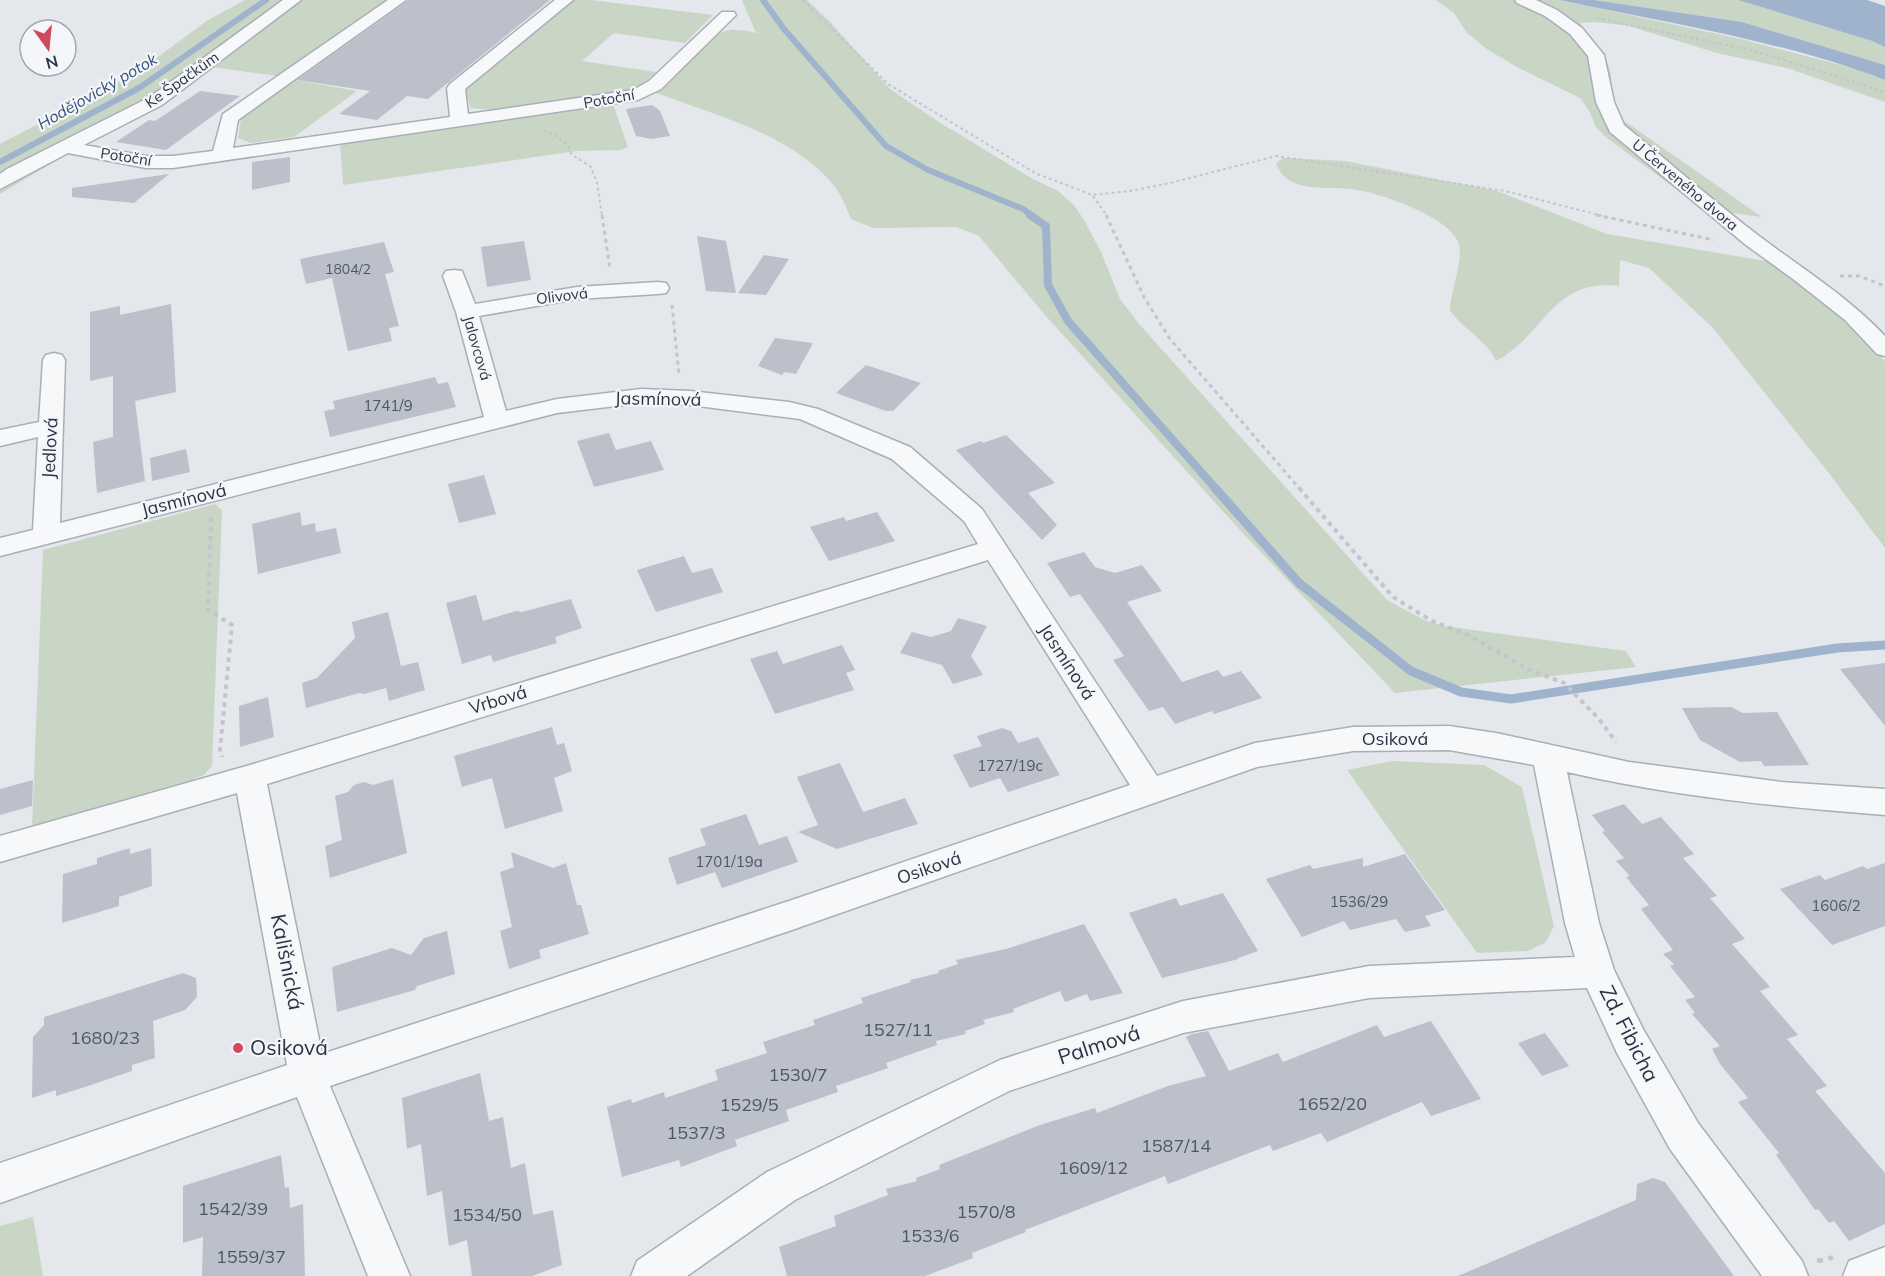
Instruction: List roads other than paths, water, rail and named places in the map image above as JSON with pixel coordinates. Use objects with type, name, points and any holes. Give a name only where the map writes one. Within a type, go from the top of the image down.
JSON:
[{"type":"street","name":"Ke Špačkům","points":[[0,183],[14,173],[156,101],[293,0]]},
{"type":"street","points":[[222,154],[229,118],[398,0]]},
{"type":"street","points":[[460,121],[456,88],[565,0]]},
{"type":"street","name":"U Červeného dvora","points":[[1523,0],[1551,13],[1576,31],[1596,55],[1605,102],[1616,128],[1753,241],[1801,274],[1853,315],[1885,349]]},
{"type":"street","name":"Potoční","points":[[66,147],[159,162],[638,95],[655,85],[728,15]]},
{"type":"street","name":"Jalovcová","points":[[454,276],[467,312],[498,421]]},
{"type":"street","name":"Olivová","points":[[467,312],[534,299],[658,288]]},
{"type":"street","name":"Jedlová","points":[[46,535],[54,360]]},
{"type":"street","name":"Jasmínová","points":[[0,547],[557,406],[599,399],[641,396],[690,398],[789,409],[809,414],[901,453],[973,515],[1150,791]]},
{"type":"street","points":[[0,438],[51,427]]},
{"type":"street","name":"Vrbová","points":[[0,849],[249,777],[995,548]]},
{"type":"street","name":"Osiková","points":[[0,1183],[307,1076],[789,916],[1255,755],[1353,739],[1449,738],[1497,745],[1629,774],[1781,795],[1885,802]]},
{"type":"street","name":"Zd. Fibicha","points":[[1548,758],[1582,923],[1597,972],[1630,1041],[1684,1136],[1798,1268]]},
{"type":"street","name":"Kališnická","points":[[249,777],[299,1023],[307,1076],[389,1276]]},
{"type":"street","name":"Palmová","points":[[652,1276],[781,1186],[1000,1077],[1183,1017],[1369,982],[1597,972]]},
{"type":"street","points":[[1849,1266],[1885,1267]]},
{"type":"water","points":[[1560,0],[1594,0],[1742,22],[1885,65],[1885,80],[1807,54],[1683,25]]},
{"type":"water","points":[[1738,0],[1867,0],[1885,6],[1885,47],[1872,41]]},
{"type":"waterway","name":"Hodějovický potok","points":[[0,162],[139,88],[266,0]]},
{"type":"waterway","points":[[763,0],[784,29],[886,146],[928,170],[1023,209],[1033,216]]},
{"type":"waterway","points":[[1030,215],[1046,226],[1048,285],[1068,321],[1216,489]]},
{"type":"waterway","points":[[1215,488],[1299,583],[1411,671],[1461,692],[1511,699],[1837,648],[1885,645]]},
{"type":"place","name":"Osiková","points":[[238,1048]]}]
